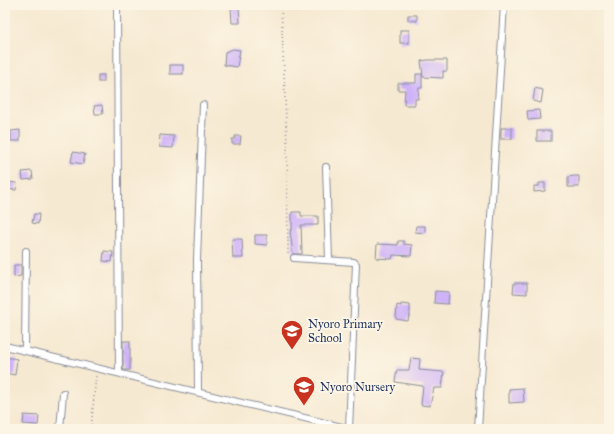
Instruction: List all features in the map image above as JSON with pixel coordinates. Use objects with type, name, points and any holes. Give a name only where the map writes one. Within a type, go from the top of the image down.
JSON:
[{"type":"street","points":[[117,5],[119,373]]},
{"type":"street","points":[[478,429],[504,5]]},
{"type":"street","points":[[198,392],[197,259],[203,105]]},
{"type":"street","points":[[326,167],[329,260]]},
{"type":"street","points":[[25,351],[26,251]]},
{"type":"street","points":[[5,346],[350,429],[350,384],[356,264],[354,262],[294,258]]},
{"type":"street","points":[[60,429],[63,393]]},
{"type":"path","points":[[281,5],[287,144],[288,258],[294,258]]},
{"type":"path","points":[[91,429],[96,372]]},
{"type":"building","points":[[231,7],[239,7],[240,23],[232,23]]},
{"type":"building","points":[[408,15],[417,15],[417,21],[408,20]]},
{"type":"building","points":[[400,30],[409,30],[409,43],[400,43]]},
{"type":"building","points":[[233,49],[240,50],[237,67],[224,65],[225,52]]},
{"type":"building","points":[[447,60],[447,71],[443,71],[443,78],[423,77],[421,61]]},
{"type":"building","points":[[170,65],[183,65],[183,74],[170,74]]},
{"type":"building","points":[[416,74],[422,74],[422,88],[419,88],[418,99],[415,99],[415,105],[404,105],[405,90],[398,90],[398,83],[416,83]]},
{"type":"building","points":[[98,75],[104,75],[104,82],[98,82]]},
{"type":"building","points":[[535,88],[543,90],[541,103],[533,101]]},
{"type":"building","points":[[102,105],[103,114],[95,114],[94,106]]},
{"type":"building","points":[[539,110],[540,119],[528,120],[527,111]]},
{"type":"building","points":[[501,128],[512,128],[512,139],[501,139]]},
{"type":"building","points":[[20,130],[20,141],[11,141],[11,131]]},
{"type":"building","points":[[537,131],[551,131],[551,141],[537,141]]},
{"type":"building","points":[[160,135],[174,136],[173,148],[159,147]]},
{"type":"building","points":[[235,136],[241,136],[240,144],[232,144],[232,139],[235,139]]},
{"type":"building","points":[[73,152],[85,154],[83,164],[71,162]]},
{"type":"building","points":[[32,171],[33,179],[23,180],[22,172]]},
{"type":"building","points":[[579,176],[579,187],[568,187],[568,177]]},
{"type":"building","points":[[7,182],[17,183],[16,190],[6,189]]},
{"type":"building","points":[[539,183],[545,183],[545,191],[534,192],[534,186],[539,186]]},
{"type":"building","points":[[292,212],[301,212],[301,216],[318,216],[318,225],[301,225],[302,254],[293,254],[290,230],[292,230]]},
{"type":"building","points":[[34,214],[39,214],[38,224],[32,223]]},
{"type":"building","points":[[416,226],[425,226],[425,233],[415,232]]},
{"type":"building","points":[[255,235],[267,235],[267,245],[255,244]]},
{"type":"building","points":[[232,239],[242,239],[243,258],[233,258]]},
{"type":"building","points":[[398,241],[404,241],[404,244],[412,245],[411,256],[393,255],[392,259],[376,258],[377,244],[398,245]]},
{"type":"building","points":[[104,251],[113,252],[112,262],[103,261]]},
{"type":"building","points":[[14,265],[21,265],[21,276],[14,277]]},
{"type":"building","points":[[514,283],[527,283],[527,294],[513,293]]},
{"type":"building","points":[[435,291],[449,292],[448,304],[434,303]]},
{"type":"building","points":[[401,304],[410,305],[410,316],[408,321],[396,319],[397,305],[401,306]]},
{"type":"building","points":[[123,341],[130,341],[130,370],[123,370]]},
{"type":"building","points":[[5,357],[17,359],[15,375],[5,373]]},
{"type":"building","points":[[411,358],[420,359],[419,370],[444,372],[442,388],[434,388],[430,406],[421,405],[423,386],[395,382],[397,370],[409,370]]},
{"type":"building","points":[[523,388],[524,402],[509,403],[509,389]]},
{"type":"building","points":[[24,415],[39,416],[38,425],[23,424]]},
{"type":"place","name":"Nyoro Primary School","points":[[292,350]]},
{"type":"place","name":"Nyoro Nursery","points":[[304,406]]}]
